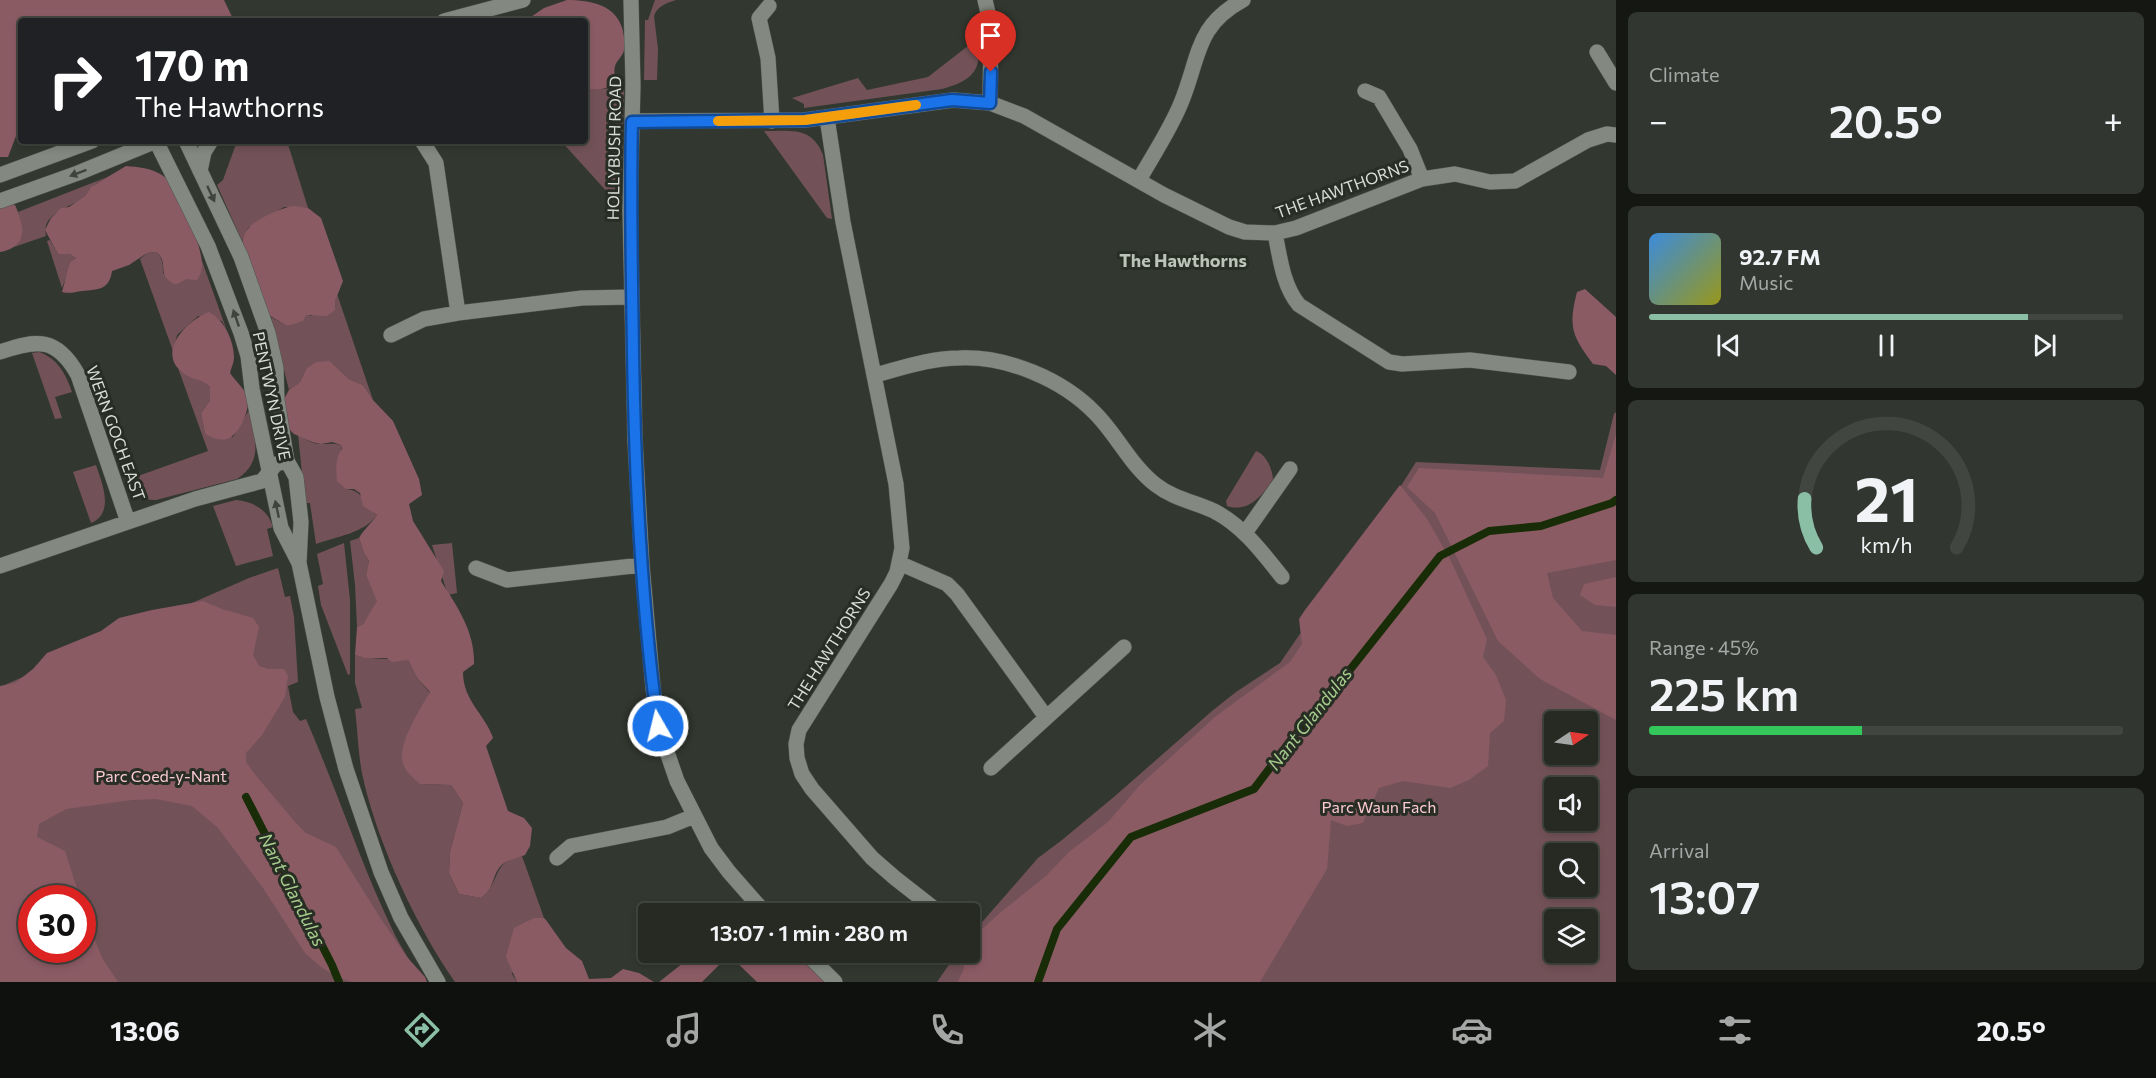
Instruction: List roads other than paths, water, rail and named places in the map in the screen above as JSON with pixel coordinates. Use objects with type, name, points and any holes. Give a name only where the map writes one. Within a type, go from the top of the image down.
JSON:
[{"type":"street","points":[[458,18],[523,0]]},
{"type":"street","name":"HOLLYBUSH ROAD","points":[[631,0],[633,31],[630,210],[635,440],[642,565],[658,726],[677,781],[711,848],[756,903]]},
{"type":"street","points":[[986,0],[991,26],[990,103]]},
{"type":"street","points":[[1139,180],[1181,104],[1200,45],[1209,27],[1224,5],[1243,0]]},
{"type":"street","points":[[769,6],[759,18],[768,58],[772,121]]},
{"type":"street","points":[[1598,52],[1616,83]]},
{"type":"street","name":"THE HAWTHORNS","points":[[1365,91],[1378,97],[1410,149],[1422,179]]},
{"type":"street","name":"THE HAWTHORNS","points":[[632,122],[772,121],[827,118],[952,100],[990,103],[1024,116],[1187,208],[1228,227],[1245,232],[1275,233],[1316,221],[1422,179],[1455,174],[1490,182],[1515,181],[1588,140],[1607,134],[1616,135]]},
{"type":"street","name":"THE HAWTHORNS","points":[[827,118],[843,222],[896,484],[902,548],[891,584],[800,730],[796,744],[797,758],[802,774],[812,789],[872,858],[927,903]]},
{"type":"street","points":[[0,175],[84,144]]},
{"type":"street","points":[[0,201],[149,144]]},
{"type":"street","name":"PENTWYN DRIVE","points":[[157,144],[208,246],[248,356],[252,389],[281,528],[298,562],[327,697],[362,820],[401,918],[438,982]]},
{"type":"street","name":"PENTWYN DRIVE","points":[[187,144],[241,257],[268,333],[276,368],[277,400],[287,461],[296,477],[301,522],[298,562]]},
{"type":"street","points":[[200,171],[204,152],[209,144]]},
{"type":"street","points":[[424,144],[436,163],[458,313]]},
{"type":"street","name":"THE HAWTHORNS","points":[[1275,233],[1291,296],[1299,305],[1389,362],[1402,364],[1470,360],[1569,372]]},
{"type":"street","points":[[391,335],[424,319],[458,313],[582,298],[632,297]]},
{"type":"street","name":"WERN GOCH EAST","points":[[0,352],[33,342],[46,344],[65,355],[78,375],[128,522]]},
{"type":"street","points":[[875,375],[958,357],[1005,363],[1042,376],[1077,397],[1094,412],[1155,485],[1173,496],[1212,510],[1227,519],[1245,533],[1282,577]]},
{"type":"street","name":"WERN GOCH EAST","points":[[0,566],[195,499],[262,481],[276,464],[287,461]]},
{"type":"street","points":[[1245,533],[1290,469]]},
{"type":"street","points":[[899,563],[947,584],[957,594],[1046,717]]},
{"type":"street","points":[[476,568],[507,580],[642,565]]},
{"type":"street","points":[[991,768],[1124,647]]},
{"type":"street","points":[[557,858],[571,846],[667,827],[694,816]]},
{"type":"street","points":[[816,963],[835,982]]},
{"type":"waterway","name":"Nant Glandulas","points":[[1038,982],[1057,929],[1131,837],[1254,789],[1294,736],[1440,556],[1489,531],[1541,526],[1616,500]]},
{"type":"waterway","name":"Nant Glandulas","points":[[246,797],[339,982]]},
{"type":"district","name":"The Hawthorns","points":[[1183,261]]},
{"type":"park label","name":"Parc Coed-y-Nant","points":[[161,776]]},
{"type":"park label","name":"Parc Waun Fach","points":[[1379,807]]}]
